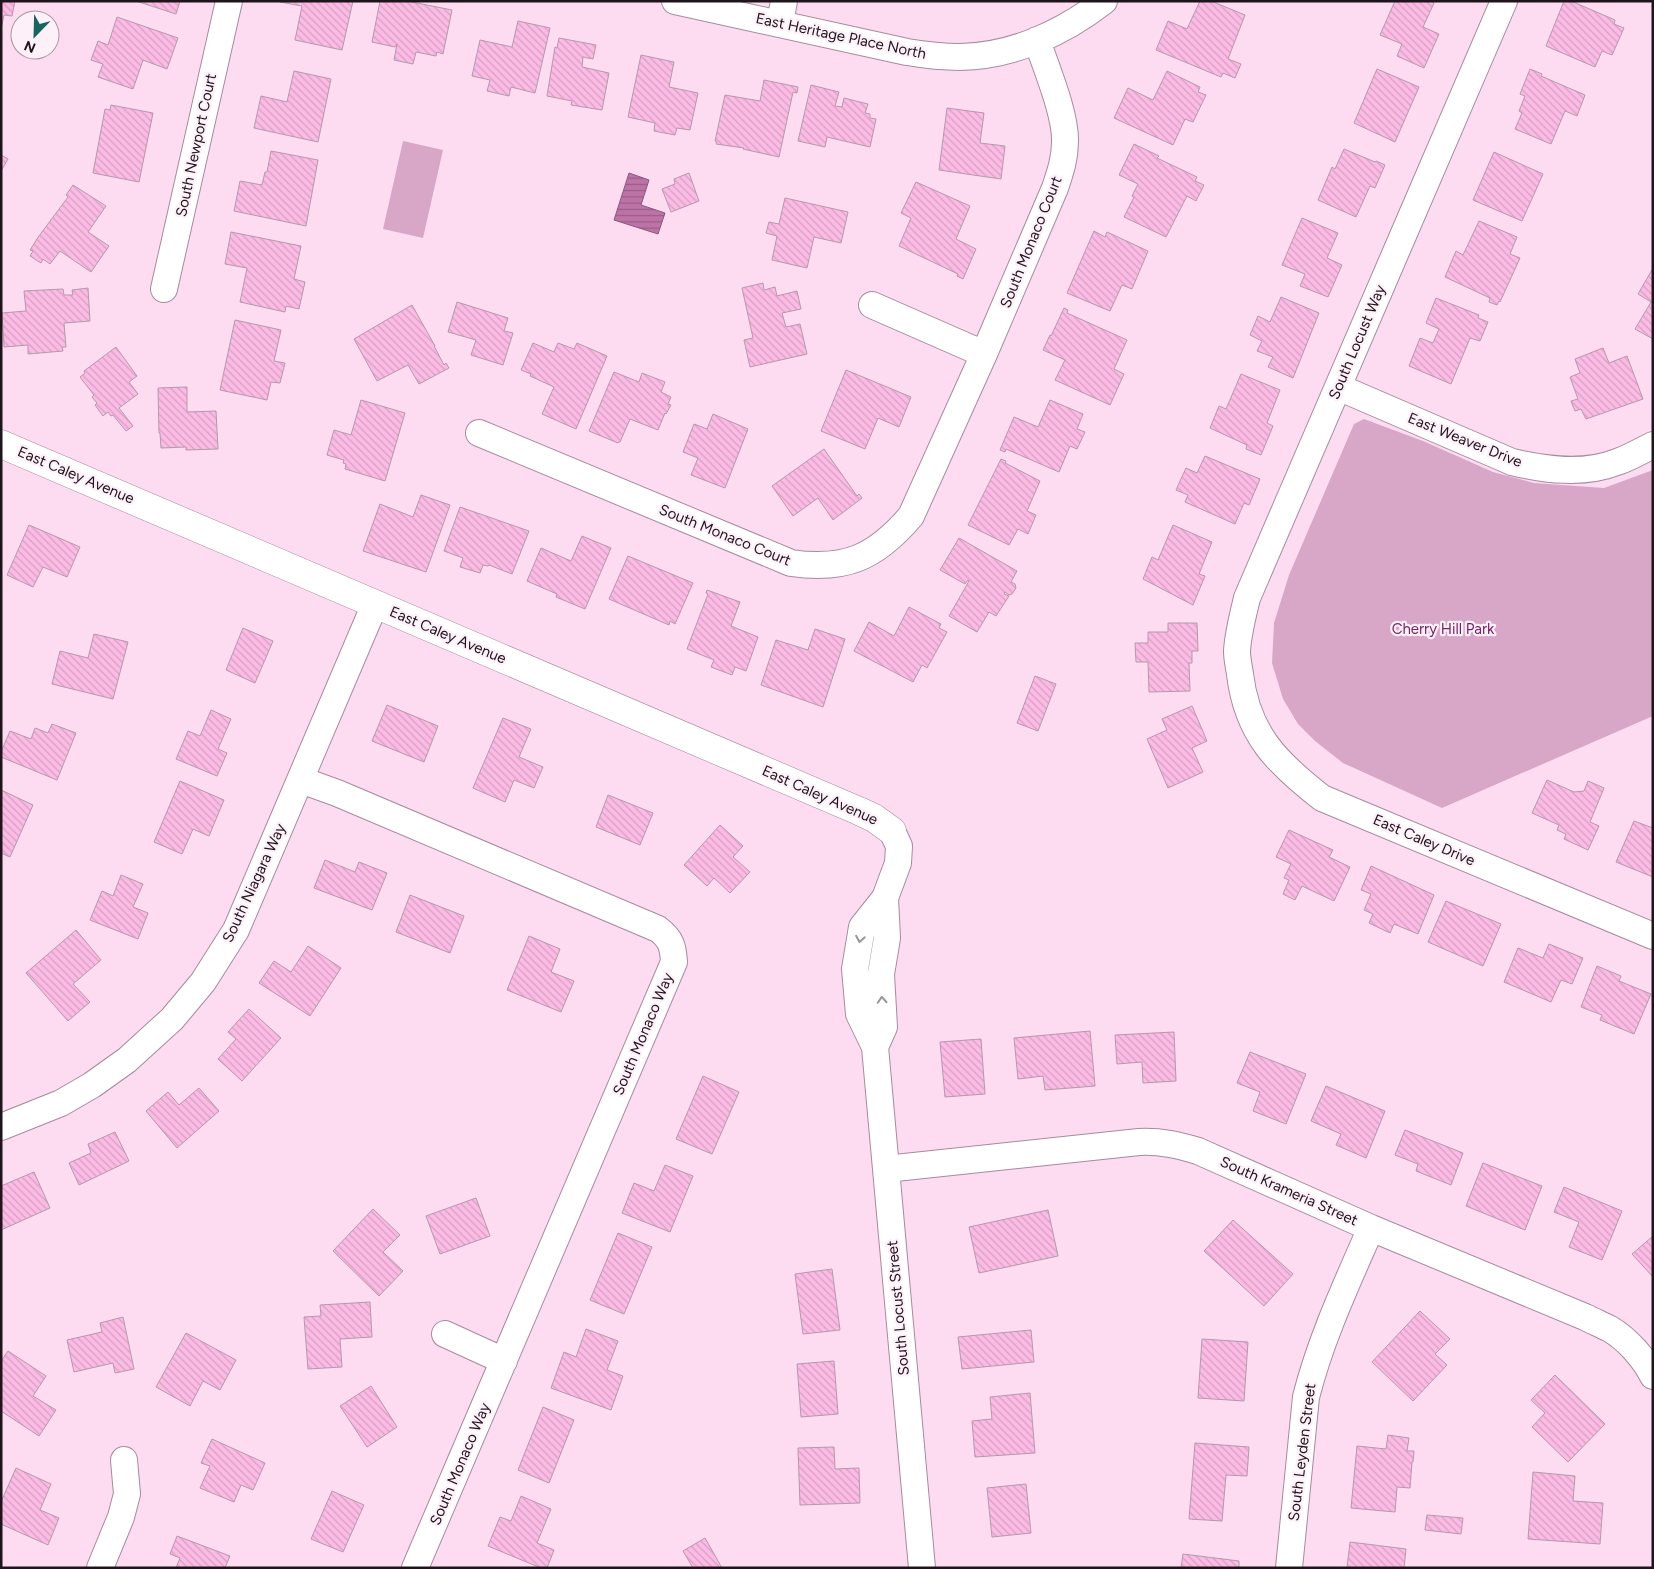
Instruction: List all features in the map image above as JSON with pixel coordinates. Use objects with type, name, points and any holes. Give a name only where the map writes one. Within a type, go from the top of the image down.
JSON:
[{"type":"street","name":"South Newport Court","points":[[164,290],[229,1]]},
{"type":"street","name":"East Heritage Place North","points":[[675,1],[782,12],[907,52],[961,57],[993,54],[1056,33],[1078,21],[1104,1]]},
{"type":"street","name":"South Locust Way","points":[[1242,690],[1237,652],[1247,598],[1504,1]]},
{"type":"street","name":"South Monaco Court","points":[[479,433],[791,564],[831,566],[853,560],[875,550],[896,534],[911,516],[984,354],[1055,188],[1064,160],[1063,120],[1037,40]]},
{"type":"street","points":[[872,305],[984,354]]},
{"type":"street","name":"East Weaver Drive","points":[[1338,387],[1512,462],[1530,466],[1558,470],[1590,469],[1616,463],[1653,446]]},
{"type":"street","name":"East Caley Avenue","points":[[1,444],[859,811],[874,818],[892,831]]},
{"type":"street","name":"South Niagara Way","points":[[1,1127],[60,1103],[92,1085],[127,1060],[172,1019],[203,982],[236,930],[375,604]]},
{"type":"street","name":"East Caley Drive","points":[[1242,690],[1252,720],[1268,748],[1283,766],[1322,798],[1653,936]]},
{"type":"street","name":"South Monaco Way","points":[[301,780],[337,793],[658,929],[667,936],[673,950],[674,962],[415,1568]]},
{"type":"street","name":"South Locust Street","points":[[892,831],[899,846],[898,863],[885,898],[887,938],[881,974],[884,1027],[875,1047],[922,1568]]},
{"type":"street","name":"South Krameria Street","points":[[886,1169],[1139,1142],[1158,1141],[1176,1144],[1198,1151],[1371,1228],[1585,1317],[1611,1330],[1625,1341],[1639,1356],[1653,1376]]},
{"type":"street","name":"South Leyden Street","points":[[1289,1568],[1306,1397],[1323,1341],[1371,1228]]},
{"type":"street","points":[[445,1334],[504,1360]]},
{"type":"street","points":[[100,1568],[122,1517],[127,1494],[124,1460]]},
{"type":"green space","points":[[403,141],[443,150],[423,238],[383,229]]},
{"type":"green space","name":"Cherry Hill Park","points":[[1364,419],[1423,441],[1493,472],[1534,483],[1604,488],[1653,470],[1653,716],[1442,808],[1343,763],[1315,741],[1298,724],[1283,699],[1272,663],[1274,623],[1289,575],[1354,424]]},
{"type":"shaded area","points":[[629,173],[649,180],[641,205],[665,213],[658,234],[614,220]]},
{"type":"building","points":[[1,1],[15,1],[13,10],[10,10],[10,16],[4,15],[1,29]]},
{"type":"building","points":[[136,1],[180,1],[176,14]]},
{"type":"building","points":[[353,1],[342,50],[295,40],[302,6],[280,2]]},
{"type":"building","points":[[380,1],[407,1],[452,10],[443,54],[437,52],[436,56],[416,52],[413,64],[394,60],[397,44],[395,47],[372,42]]},
{"type":"building","points":[[1200,1],[1211,1],[1245,15],[1228,59],[1241,64],[1235,78],[1223,73],[1221,77],[1156,50],[1168,21],[1187,29]]},
{"type":"building","points":[[1395,1],[1431,1],[1434,3],[1423,27],[1439,34],[1424,68],[1397,56],[1402,44],[1380,35]]},
{"type":"building","points":[[1564,1],[1571,1],[1615,20],[1614,24],[1624,28],[1612,55],[1602,51],[1595,67],[1546,46]]},
{"type":"building","points":[[117,17],[178,38],[167,69],[143,60],[133,89],[98,77],[103,64],[91,60],[98,41],[108,45]]},
{"type":"building","points":[[518,21],[550,28],[535,93],[511,87],[509,96],[487,91],[490,80],[472,76],[480,40],[512,47]]},
{"type":"building","points":[[559,38],[596,45],[593,59],[583,57],[582,67],[609,73],[602,110],[571,105],[572,101],[547,96],[555,47],[557,48]]},
{"type":"building","points":[[641,55],[674,62],[669,87],[698,93],[690,130],[677,128],[675,135],[654,131],[655,123],[628,117]]},
{"type":"building","points":[[1377,69],[1419,87],[1395,142],[1354,123]]},
{"type":"building","points":[[1530,69],[1542,74],[1541,76],[1585,95],[1577,116],[1565,111],[1551,144],[1515,129],[1522,113],[1519,111],[1525,96],[1520,94]]},
{"type":"building","points":[[294,71],[331,79],[318,142],[254,128],[261,96],[287,102]]},
{"type":"building","points":[[1167,71],[1200,87],[1198,92],[1206,95],[1193,122],[1185,119],[1173,145],[1114,118],[1128,88],[1153,100]]},
{"type":"building","points":[[764,80],[798,87],[797,93],[793,92],[779,157],[744,148],[716,144],[717,142],[715,141],[725,95],[760,101]]},
{"type":"building","points":[[811,85],[839,92],[835,106],[842,107],[844,98],[868,104],[865,113],[870,114],[870,118],[876,119],[870,147],[827,137],[825,147],[798,141]]},
{"type":"building","points":[[111,105],[153,113],[139,182],[93,173],[105,109],[110,110]]},
{"type":"building","points":[[947,108],[984,113],[980,143],[1005,146],[1001,179],[939,170]]},
{"type":"building","points":[[1134,144],[1159,156],[1157,158],[1197,177],[1195,181],[1204,185],[1196,201],[1187,196],[1166,237],[1124,217],[1138,184],[1119,175]]},
{"type":"building","points":[[1344,149],[1385,165],[1375,188],[1370,186],[1356,217],[1318,200],[1332,167],[1335,169]]},
{"type":"building","points":[[271,151],[318,160],[306,226],[234,211],[240,181],[262,185],[265,172],[267,172]]},
{"type":"building","points":[[1494,152],[1543,174],[1522,221],[1473,200]]},
{"type":"building","points":[[1,155],[8,159],[1,171]]},
{"type":"building","points":[[689,173],[699,201],[671,212],[662,189],[675,184],[674,179]]},
{"type":"building","points":[[916,182],[970,206],[956,239],[976,249],[963,279],[957,276],[958,274],[899,246],[911,218],[901,213]]},
{"type":"building","points":[[73,185],[106,206],[88,232],[109,246],[91,272],[60,251],[50,264],[43,259],[41,263],[30,256],[33,251],[30,250],[68,197],[66,195]]},
{"type":"building","points":[[785,198],[848,212],[841,243],[814,237],[807,268],[772,260],[777,236],[766,233],[769,222],[779,224]]},
{"type":"building","points":[[1302,218],[1338,233],[1327,258],[1342,265],[1328,297],[1300,286],[1305,274],[1282,265]]},
{"type":"building","points":[[1479,221],[1517,237],[1510,254],[1520,258],[1497,305],[1489,302],[1490,298],[1445,277],[1456,251],[1463,255]]},
{"type":"building","points":[[1094,231],[1105,237],[1107,232],[1148,251],[1132,289],[1122,285],[1110,311],[1067,293]]},
{"type":"building","points":[[231,232],[301,246],[294,279],[305,282],[299,309],[286,306],[285,312],[240,302],[247,268],[225,264]]},
{"type":"building","points":[[1653,268],[1653,339],[1635,329],[1651,302],[1638,294]]},
{"type":"building","points":[[763,283],[764,290],[775,287],[777,296],[797,291],[801,309],[782,313],[786,327],[800,324],[807,354],[750,367],[744,340],[753,338],[742,288]]},
{"type":"building","points":[[88,288],[90,321],[64,323],[66,347],[62,347],[63,351],[28,354],[28,345],[4,347],[2,313],[26,311],[24,291],[63,289],[64,295],[73,295],[72,290]]},
{"type":"building","points":[[1281,297],[1319,313],[1293,378],[1268,367],[1273,357],[1257,351],[1262,341],[1250,335],[1258,316],[1270,322]]},
{"type":"building","points":[[1436,298],[1479,315],[1478,318],[1488,322],[1480,341],[1470,338],[1451,384],[1409,366],[1420,338],[1433,343],[1439,329],[1426,323]]},
{"type":"building","points":[[457,302],[508,318],[504,331],[513,333],[503,365],[471,355],[476,340],[448,332]]},
{"type":"building","points":[[412,305],[444,365],[446,363],[449,368],[419,384],[408,365],[377,381],[354,339]]},
{"type":"building","points":[[1064,308],[1068,310],[1067,313],[1127,340],[1114,369],[1124,374],[1110,405],[1055,380],[1065,360],[1043,350]]},
{"type":"building","points":[[235,320],[281,330],[274,361],[285,363],[280,383],[271,382],[267,400],[220,390]]},
{"type":"building","points":[[533,343],[554,352],[558,343],[574,349],[577,343],[607,356],[576,429],[542,414],[554,387],[521,370]]},
{"type":"building","points":[[116,347],[137,376],[129,382],[138,394],[119,408],[133,426],[126,431],[113,415],[111,416],[108,412],[103,416],[95,405],[97,403],[92,397],[94,395],[80,377],[85,373],[84,371]]},
{"type":"building","points":[[1603,348],[1609,363],[1627,356],[1643,399],[1586,419],[1581,409],[1575,411],[1571,401],[1578,399],[1570,377],[1580,373],[1575,359]]},
{"type":"building","points":[[846,370],[911,397],[899,427],[878,418],[865,449],[821,431]]},
{"type":"building","points":[[614,372],[639,382],[642,373],[665,382],[661,392],[671,397],[668,404],[671,405],[665,413],[658,430],[630,419],[618,443],[589,431]]},
{"type":"building","points":[[1241,374],[1280,390],[1267,423],[1273,426],[1261,455],[1246,449],[1247,445],[1210,428],[1219,406],[1226,409]]},
{"type":"building","points":[[187,387],[187,412],[216,411],[218,449],[186,450],[186,447],[161,448],[158,388]]},
{"type":"building","points":[[361,400],[405,413],[385,481],[345,469],[346,464],[343,463],[344,460],[327,455],[334,430],[351,435]]},
{"type":"building","points":[[1050,400],[1083,414],[1077,429],[1085,432],[1077,449],[1070,446],[1059,472],[1006,449],[1005,452],[1000,450],[1014,417],[1038,427]]},
{"type":"building","points":[[713,414],[748,429],[725,488],[691,475],[698,458],[683,452],[694,424],[707,429]]},
{"type":"building","points":[[824,449],[857,496],[859,494],[862,498],[833,520],[818,498],[793,516],[772,486]]},
{"type":"building","points":[[1205,456],[1260,479],[1249,505],[1244,503],[1235,524],[1185,502],[1188,495],[1176,490],[1186,468],[1197,473]]},
{"type":"building","points":[[1001,459],[1006,461],[1005,463],[1040,481],[1027,511],[1036,515],[1028,534],[1018,529],[1009,545],[968,525]]},
{"type":"building","points":[[421,495],[450,505],[426,572],[363,551],[380,504],[413,517]]},
{"type":"building","points":[[460,507],[529,531],[512,574],[489,565],[483,565],[480,573],[460,567],[463,558],[444,551]]},
{"type":"building","points":[[29,525],[80,547],[67,577],[43,567],[33,587],[7,575]]},
{"type":"building","points":[[1173,525],[1212,542],[1199,574],[1205,576],[1193,605],[1143,579],[1152,557],[1158,560]]},
{"type":"building","points":[[582,536],[611,548],[585,609],[556,597],[557,594],[527,581],[541,548],[571,561]]},
{"type":"building","points":[[959,538],[1017,571],[1011,582],[1015,584],[1016,588],[1012,594],[1009,595],[1005,592],[1004,594],[1009,596],[996,616],[989,612],[977,632],[949,616],[969,581],[965,584],[940,570]]},
{"type":"building","points":[[628,556],[693,583],[675,624],[670,621],[669,625],[609,599]]},
{"type":"building","points":[[707,590],[740,602],[731,626],[758,637],[746,671],[735,667],[732,675],[711,667],[714,660],[687,649],[708,594],[706,593]]},
{"type":"building","points":[[909,607],[941,624],[939,628],[947,632],[927,668],[922,665],[913,682],[854,651],[869,622],[894,636]]},
{"type":"building","points":[[1168,623],[1197,623],[1198,651],[1192,651],[1192,663],[1189,663],[1190,691],[1149,692],[1148,662],[1136,662],[1135,643],[1148,643],[1148,632],[1168,632]]},
{"type":"building","points":[[243,628],[273,641],[255,683],[226,670]]},
{"type":"building","points":[[815,629],[845,639],[823,707],[761,685],[776,640],[808,650]]},
{"type":"building","points":[[94,634],[128,642],[113,699],[52,684],[60,651],[88,658]]},
{"type":"building","points":[[1035,676],[1056,684],[1038,731],[1017,723]]},
{"type":"building","points":[[387,705],[438,726],[424,762],[372,741]]},
{"type":"building","points":[[1192,706],[1207,741],[1192,748],[1203,772],[1168,788],[1147,739],[1167,730],[1162,719]]},
{"type":"building","points":[[211,710],[231,719],[218,749],[227,753],[217,776],[176,759],[188,731],[200,736]]},
{"type":"building","points":[[503,718],[531,729],[519,757],[543,767],[534,788],[514,780],[505,802],[473,788]]},
{"type":"building","points":[[52,724],[76,733],[57,780],[1,757],[1,752],[10,731],[31,739],[35,728],[48,733]]},
{"type":"building","points":[[1547,780],[1574,792],[1584,791],[1588,781],[1604,788],[1590,822],[1599,826],[1588,850],[1564,839],[1566,834],[1557,830],[1559,825],[1532,813]]},
{"type":"building","points":[[180,781],[224,800],[209,836],[193,829],[182,854],[154,842]]},
{"type":"building","points":[[1,790],[33,805],[10,857],[1,853]]},
{"type":"building","points":[[608,795],[653,813],[640,845],[596,827]]},
{"type":"building","points":[[1634,821],[1653,828],[1653,877],[1616,862]]},
{"type":"building","points":[[720,825],[743,846],[733,857],[750,872],[730,893],[714,878],[707,886],[684,865]]},
{"type":"building","points":[[1289,830],[1333,850],[1329,857],[1350,867],[1334,901],[1302,886],[1295,900],[1283,894],[1289,880],[1284,878],[1291,864],[1276,857]]},
{"type":"building","points":[[325,860],[355,872],[359,862],[387,873],[372,910],[314,888]]},
{"type":"building","points":[[1371,866],[1434,895],[1418,934],[1394,924],[1390,933],[1369,923],[1373,914],[1364,910],[1371,894],[1361,890]]},
{"type":"building","points":[[121,875],[143,884],[133,907],[148,913],[138,939],[90,920],[102,891],[113,896]]},
{"type":"building","points":[[410,895],[464,916],[450,953],[396,932]]},
{"type":"building","points":[[1446,901],[1501,924],[1483,966],[1428,942]]},
{"type":"building","points":[[76,930],[101,960],[73,984],[90,1002],[68,1021],[26,973]]},
{"type":"building","points":[[529,936],[560,949],[551,972],[574,981],[561,1012],[507,990]]},
{"type":"building","points":[[1549,944],[1583,958],[1572,984],[1561,980],[1551,1002],[1504,982],[1518,948],[1543,958]]},
{"type":"building","points":[[308,946],[341,968],[310,1016],[259,983],[274,961],[291,972]]},
{"type":"building","points":[[1597,966],[1621,976],[1619,981],[1651,994],[1634,1034],[1600,1020],[1602,1015],[1581,1007]]},
{"type":"building","points":[[249,1009],[281,1038],[242,1081],[218,1059],[236,1039],[228,1032]]},
{"type":"building","points":[[1090,1031],[1095,1086],[1045,1090],[1043,1076],[1018,1079],[1014,1038]]},
{"type":"building","points":[[1174,1032],[1176,1081],[1143,1083],[1142,1062],[1117,1064],[1115,1035]]},
{"type":"building","points":[[981,1039],[985,1094],[945,1097],[940,1042]]},
{"type":"building","points":[[1250,1052],[1306,1074],[1286,1124],[1253,1111],[1260,1092],[1237,1083]]},
{"type":"building","points":[[703,1076],[739,1092],[712,1154],[676,1139]]},
{"type":"building","points":[[1326,1086],[1385,1111],[1366,1158],[1336,1145],[1341,1134],[1311,1121]]},
{"type":"building","points":[[199,1088],[219,1111],[177,1148],[146,1111],[168,1092],[179,1105]]},
{"type":"building","points":[[1405,1130],[1463,1153],[1451,1185],[1416,1171],[1418,1164],[1395,1155]]},
{"type":"building","points":[[115,1132],[129,1161],[79,1185],[69,1163],[91,1153],[88,1144]]},
{"type":"building","points":[[1483,1163],[1542,1186],[1525,1230],[1466,1206]]},
{"type":"building","points":[[665,1165],[693,1176],[670,1232],[622,1213],[634,1183],[654,1191]]},
{"type":"building","points":[[34,1172],[50,1208],[1,1230],[1,1186]]},
{"type":"building","points":[[1564,1187],[1622,1211],[1602,1260],[1569,1247],[1579,1222],[1554,1212]]},
{"type":"building","points":[[476,1198],[490,1236],[440,1254],[426,1216]]},
{"type":"building","points":[[373,1209],[400,1235],[383,1252],[403,1271],[379,1296],[333,1251]]},
{"type":"building","points":[[1048,1210],[1058,1256],[979,1273],[969,1227]]},
{"type":"building","points":[[1233,1220],[1293,1274],[1264,1306],[1204,1251]]},
{"type":"building","points":[[618,1233],[652,1247],[624,1314],[590,1300]]},
{"type":"building","points":[[1653,1236],[1653,1277],[1632,1254]]},
{"type":"building","points":[[832,1269],[840,1330],[803,1334],[795,1274]]},
{"type":"building","points":[[370,1302],[372,1337],[340,1339],[342,1367],[308,1369],[304,1317],[321,1316],[320,1305]]},
{"type":"building","points":[[1420,1311],[1450,1339],[1435,1354],[1447,1365],[1413,1401],[1372,1362]]},
{"type":"building","points":[[123,1317],[134,1369],[115,1373],[113,1363],[74,1372],[67,1340],[102,1332],[100,1323]]},
{"type":"building","points":[[586,1329],[618,1341],[607,1370],[623,1376],[611,1410],[551,1388],[564,1352],[576,1357]]},
{"type":"building","points":[[1031,1330],[1034,1362],[962,1369],[958,1337]]},
{"type":"building","points":[[186,1333],[236,1360],[220,1390],[203,1381],[190,1406],[156,1387]]},
{"type":"building","points":[[1202,1339],[1248,1342],[1244,1401],[1198,1398]]},
{"type":"building","points":[[8,1351],[46,1376],[33,1396],[56,1410],[39,1436],[1,1411],[1,1361]]},
{"type":"building","points":[[834,1361],[838,1414],[801,1417],[797,1364]]},
{"type":"building","points":[[1555,1375],[1605,1424],[1568,1462],[1532,1427],[1545,1413],[1531,1400]]},
{"type":"building","points":[[371,1386],[397,1427],[367,1447],[340,1406]]},
{"type":"building","points":[[1030,1393],[1035,1453],[975,1457],[972,1421],[992,1419],[990,1397]]},
{"type":"building","points":[[543,1407],[574,1420],[549,1483],[518,1470]]},
{"type":"building","points":[[1388,1435],[1409,1438],[1407,1451],[1414,1451],[1410,1488],[1397,1487],[1395,1512],[1351,1508],[1357,1446],[1386,1449]]},
{"type":"building","points":[[212,1439],[265,1463],[253,1490],[241,1485],[234,1502],[200,1488],[210,1466],[201,1463]]},
{"type":"building","points":[[1195,1443],[1249,1447],[1247,1476],[1226,1475],[1222,1521],[1189,1519]]},
{"type":"building","points":[[834,1447],[835,1469],[859,1468],[860,1503],[800,1505],[798,1448]]},
{"type":"building","points":[[16,1468],[51,1484],[40,1510],[59,1518],[48,1545],[1,1524],[1,1502]]},
{"type":"building","points":[[1533,1472],[1575,1476],[1573,1501],[1603,1503],[1600,1544],[1528,1539]]},
{"type":"building","points":[[1026,1484],[1031,1533],[992,1537],[987,1488]]},
{"type":"building","points":[[332,1491],[364,1505],[343,1552],[311,1539]]},
{"type":"building","points":[[521,1496],[551,1509],[537,1543],[554,1550],[547,1568],[541,1568],[488,1546],[500,1517],[511,1521]]},
{"type":"building","points":[[1427,1515],[1463,1518],[1461,1534],[1425,1530]]},
{"type":"building","points":[[177,1536],[230,1556],[225,1568],[176,1568],[180,1558],[170,1554]]},
{"type":"building","points":[[705,1538],[722,1568],[693,1568],[683,1551]]},
{"type":"building","points":[[1350,1542],[1406,1549],[1404,1568],[1347,1568]]},
{"type":"building","points":[[1183,1554],[1239,1561],[1239,1568],[1181,1568]]}]
